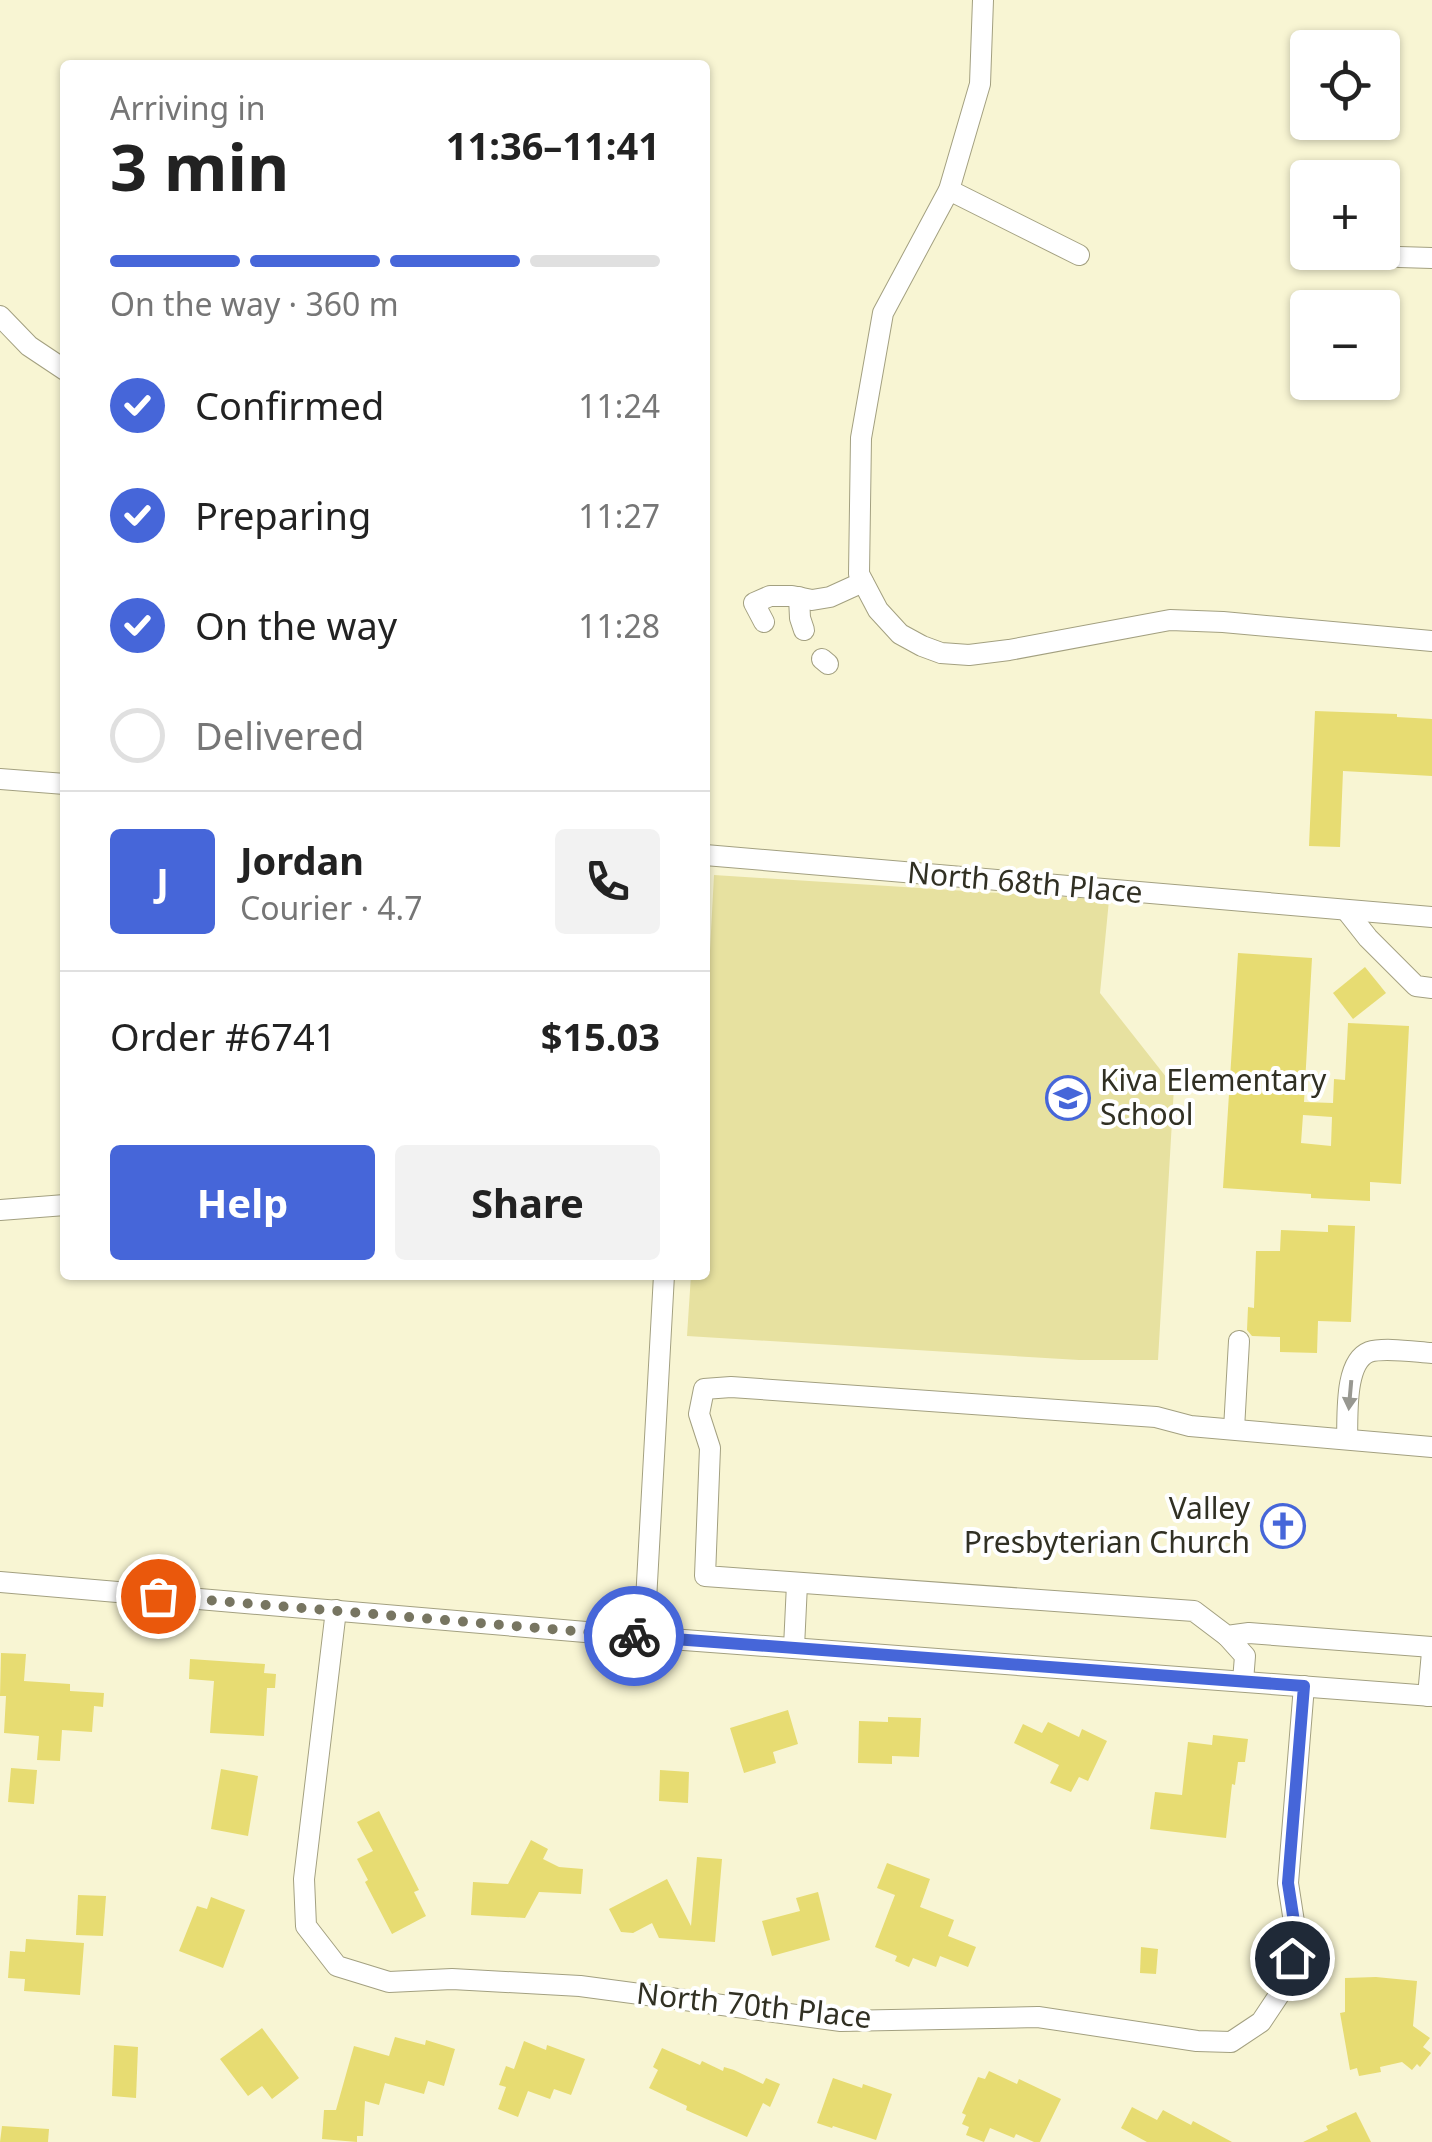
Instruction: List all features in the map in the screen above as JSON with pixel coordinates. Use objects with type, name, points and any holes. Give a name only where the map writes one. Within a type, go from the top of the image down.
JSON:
[{"type":"street","points":[[984,0],[980,84],[949,190],[883,313],[861,438],[859,574],[878,610],[900,634],[922,646],[969,655],[1170,620],[1432,641]]},
{"type":"street","points":[[949,190],[1079,255]]},
{"type":"street","points":[[1400,257],[1432,258]]},
{"type":"street","points":[[0,316],[29,346],[60,367]]},
{"type":"street","points":[[764,622],[754,603],[770,596],[812,600],[863,582]]},
{"type":"street","points":[[799,597],[804,630]]},
{"type":"street","points":[[0,779],[60,784]]},
{"type":"street","name":"North 68th Place","points":[[710,855],[1432,917]]},
{"type":"street","points":[[1346,910],[1416,986],[1432,988]]},
{"type":"street","points":[[0,1210],[60,1204]]},
{"type":"street","points":[[644,1636],[664,1280]]},
{"type":"street","points":[[1234,1429],[1239,1341]]},
{"type":"street","points":[[1347,1439],[1353,1366],[1366,1353],[1432,1353]]},
{"type":"street","points":[[1243,1681],[1245,1656],[1227,1636],[1194,1612],[704,1576],[710,1448],[698,1414],[704,1389],[732,1387],[1156,1417],[1190,1426],[1432,1446]]},
{"type":"street","points":[[0,1582],[1430,1696],[1432,1649],[1248,1634],[1227,1636]]},
{"type":"street","points":[[794,1647],[798,1584]]},
{"type":"street","name":"North 70th Place","points":[[336,1610],[304,1880],[306,1926],[337,1966],[389,1982],[452,1980],[580,1986],[842,2021],[1038,2016],[1197,2041],[1232,2042],[1261,2022],[1289,1980],[1296,1935],[1288,1883],[1304,1686]]},
{"type":"shaded area","points":[[714,875],[1109,900],[1100,993],[1174,1087],[1158,1360],[1079,1360],[687,1336],[691,1280],[710,1280],[710,951]]},
{"type":"building","points":[[1315,711],[1432,719],[1432,776],[1343,771],[1340,847],[1309,846]]},
{"type":"building","points":[[1238,953],[1312,958],[1304,1102],[1333,1103],[1334,1079],[1345,1080],[1348,1023],[1409,1026],[1401,1184],[1370,1182],[1370,1201],[1223,1188]],"holes":[[[1303,1115],[1332,1117],[1331,1146],[1301,1143]]]},
{"type":"building","points":[[1365,967],[1386,993],[1353,1019],[1333,993]]},
{"type":"building","points":[[1328,1225],[1355,1226],[1351,1322],[1318,1321],[1317,1353],[1280,1352],[1280,1337],[1252,1336],[1247,1330],[1248,1307],[1254,1308],[1256,1251],[1280,1251],[1281,1230],[1328,1232]]},
{"type":"building","points":[[1,1653],[26,1654],[24,1681],[70,1684],[70,1691],[104,1693],[103,1707],[94,1706],[92,1732],[62,1730],[60,1761],[37,1760],[39,1736],[4,1733],[6,1696],[0,1696]]},
{"type":"building","points":[[190,1659],[265,1664],[264,1673],[276,1674],[275,1688],[267,1688],[264,1736],[210,1733],[214,1681],[189,1679]]},
{"type":"building","points":[[788,1710],[798,1744],[773,1752],[776,1763],[744,1773],[730,1728]]},
{"type":"building","points":[[888,1717],[921,1718],[919,1757],[892,1756],[892,1764],[858,1763],[859,1721],[888,1722]]},
{"type":"building","points":[[1048,1722],[1079,1737],[1082,1729],[1107,1741],[1088,1781],[1079,1777],[1071,1792],[1050,1783],[1059,1765],[1014,1743],[1023,1724],[1042,1733]]},
{"type":"building","points":[[1213,1735],[1248,1739],[1245,1762],[1238,1762],[1235,1785],[1232,1784],[1226,1838],[1150,1829],[1155,1792],[1182,1795],[1188,1742],[1212,1745]]},
{"type":"building","points":[[11,1768],[37,1770],[34,1804],[8,1802]]},
{"type":"building","points":[[221,1769],[258,1776],[248,1836],[211,1829]]},
{"type":"building","points":[[660,1770],[689,1772],[688,1803],[659,1801]]},
{"type":"building","points":[[379,1811],[419,1890],[414,1892],[426,1916],[392,1934],[357,1859],[373,1851],[357,1822]]},
{"type":"building","points":[[531,1840],[548,1849],[543,1859],[559,1867],[583,1869],[581,1894],[539,1892],[525,1918],[471,1915],[473,1882],[508,1884]]},
{"type":"building","points":[[697,1857],[722,1859],[715,1942],[659,1938],[652,1923],[633,1933],[621,1932],[609,1909],[667,1879],[691,1926]]},
{"type":"building","points":[[887,1863],[930,1879],[920,1907],[954,1920],[948,1936],[976,1947],[968,1967],[940,1956],[936,1967],[913,1958],[909,1967],[895,1961],[897,1956],[875,1947],[895,1895],[877,1888]]},
{"type":"building","points":[[818,1892],[830,1940],[772,1956],[762,1921],[800,1911],[796,1898]]},
{"type":"building","points":[[78,1895],[106,1896],[103,1936],[76,1935]]},
{"type":"building","points":[[211,1897],[245,1910],[223,1968],[179,1951],[197,1906],[207,1909]]},
{"type":"building","points":[[26,1939],[84,1943],[80,1995],[24,1991],[25,1979],[8,1978],[10,1951],[25,1952]]},
{"type":"building","points":[[1141,1947],[1158,1949],[1156,1974],[1140,1973]]},
{"type":"building","points":[[1345,1978],[1417,1981],[1413,2026],[1430,2038],[1423,2047],[1431,2053],[1420,2067],[1417,2064],[1412,2070],[1402,2062],[1380,2067],[1381,2072],[1359,2076],[1357,2068],[1350,2070],[1340,2013],[1345,2012]]},
{"type":"building","points":[[262,2028],[299,2078],[272,2099],[262,2086],[248,2096],[220,2059]]},
{"type":"building","points":[[395,2037],[425,2045],[426,2040],[455,2049],[444,2086],[428,2081],[424,2094],[385,2083],[379,2105],[365,2101],[363,2136],[357,2136],[357,2142],[322,2139],[324,2110],[336,2110],[354,2046],[389,2056]]},
{"type":"building","points":[[524,2041],[585,2059],[571,2095],[554,2089],[550,2099],[528,2091],[518,2117],[498,2109],[506,2087],[499,2085],[506,2066],[514,2069]]},
{"type":"building","points":[[114,2045],[138,2047],[136,2098],[112,2096]]},
{"type":"building","points":[[662,2048],[700,2065],[702,2061],[763,2084],[766,2078],[780,2084],[770,2107],[763,2103],[747,2137],[686,2110],[687,2106],[649,2088]]},
{"type":"building","points":[[989,2071],[1017,2084],[1019,2079],[1061,2099],[1040,2142],[1016,2134],[1014,2138],[990,2128],[984,2142],[966,2135],[969,2127],[962,2124],[966,2115],[962,2113],[978,2077],[985,2079]]},
{"type":"building","points":[[833,2078],[892,2094],[876,2140],[817,2123]]},
{"type":"building","points":[[1132,2107],[1157,2120],[1163,2110],[1232,2142],[1147,2142],[1121,2128]]},
{"type":"building","points":[[1356,2112],[1371,2142],[1303,2142],[1328,2130],[1326,2126]]},
{"type":"building","points":[[2,2126],[49,2129],[48,2142],[0,2142]]},
{"type":"way so far","points":[[158,1596],[634,1636]]},
{"type":"place","name":"Kiva Elementary School","points":[[1068,1098]]},
{"type":"place","name":"Valley Presbyterian Church","points":[[1283,1526]]},
{"type":"route","points":[[634,1636],[1304,1686],[1288,1883],[1296,1935],[1292,1958]]}]
